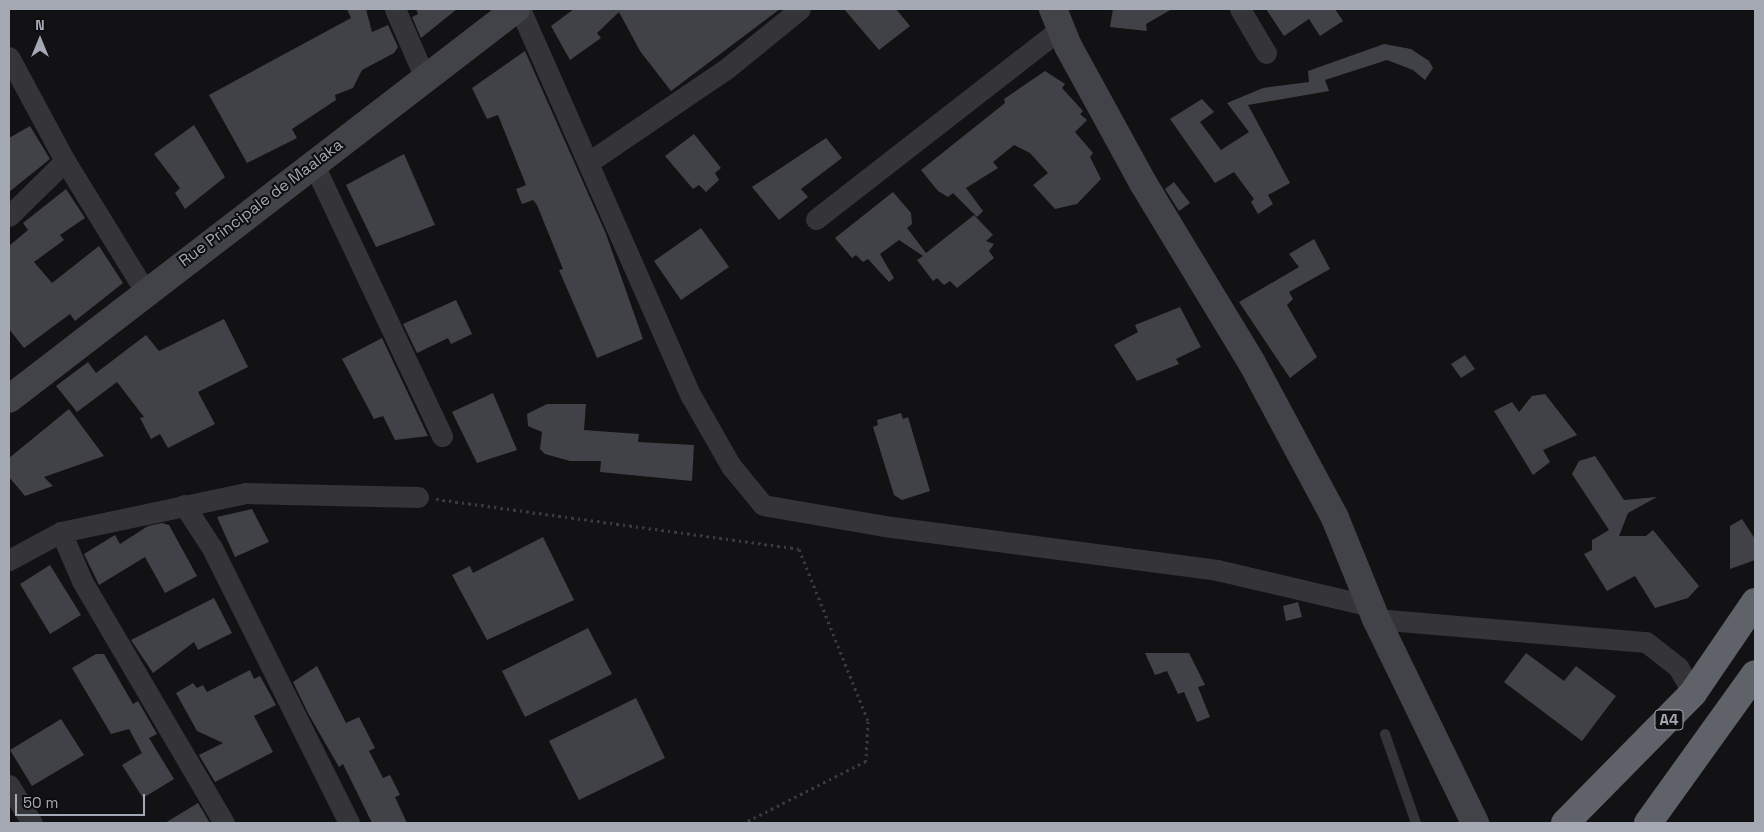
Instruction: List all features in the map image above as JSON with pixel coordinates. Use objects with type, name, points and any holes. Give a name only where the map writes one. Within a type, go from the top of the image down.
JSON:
[{"type":"highway","name":"A4","points":[[1565,823],[1692,693],[1755,602]]},
{"type":"highway","points":[[1648,823],[1755,674]]},
{"type":"street","points":[[395,9],[425,78]]},
{"type":"street","name":"Rue Principale de Maalaka","points":[[9,399],[145,291],[516,9]]},
{"type":"street","points":[[520,9],[691,396],[732,466],[763,505],[884,526],[1217,570],[1373,613],[1646,642],[1678,667],[1692,693]]},
{"type":"street","points":[[589,162],[726,69],[800,9]]},
{"type":"street","points":[[1240,9],[1266,53]]},
{"type":"street","points":[[816,219],[1057,18],[1143,184],[1296,443],[1335,518],[1373,613],[1475,823]]},
{"type":"street","points":[[10,62],[65,161],[145,291]]},
{"type":"street","points":[[9,216],[65,161]]},
{"type":"street","points":[[314,164],[442,436]]},
{"type":"street","points":[[9,560],[60,532],[184,504],[246,493],[418,497]]},
{"type":"street","points":[[184,504],[212,548],[349,823]]},
{"type":"street","points":[[60,532],[82,581],[224,823]]},
{"type":"street","points":[[9,785],[32,823]]},
{"type":"lane","points":[[1386,734],[1416,823]]},
{"type":"path","points":[[418,497],[799,549],[868,721],[866,761],[744,823]]},
{"type":"building","points":[[347,9],[366,9],[372,32],[388,25],[398,47],[394,53],[362,70],[353,88],[335,95],[336,100],[292,129],[297,138],[247,163],[209,95],[351,18]]},
{"type":"building","points":[[416,9],[457,9],[421,38],[412,17],[418,14]]},
{"type":"building","points":[[574,9],[780,9],[671,91],[640,51],[619,12],[597,33],[601,38],[570,60],[551,26]]},
{"type":"building","points":[[844,9],[896,9],[910,26],[879,50]]},
{"type":"building","points":[[1113,9],[1172,9],[1146,24],[1147,31],[1110,27]]},
{"type":"building","points":[[1266,9],[1335,9],[1343,21],[1320,36],[1309,19],[1284,36]]},
{"type":"building","points":[[1384,44],[1411,49],[1429,61],[1433,68],[1425,80],[1413,70],[1387,60],[1325,80],[1329,91],[1248,105],[1290,183],[1268,195],[1273,204],[1258,214],[1251,202],[1254,199],[1234,172],[1215,183],[1170,119],[1202,99],[1214,112],[1200,122],[1221,150],[1249,132],[1227,103],[1263,88],[1309,82],[1308,71]]},
{"type":"building","points":[[525,51],[606,234],[643,339],[597,358],[559,270],[563,269],[537,205],[533,200],[522,204],[516,189],[526,185],[498,115],[487,119],[472,88]]},
{"type":"building","points":[[1045,71],[1065,84],[1062,88],[1083,111],[1080,114],[1087,120],[1075,132],[1093,153],[1090,157],[1101,179],[1077,204],[1055,209],[1033,185],[1048,173],[1030,153],[1014,145],[993,162],[998,168],[966,188],[983,211],[977,217],[953,193],[948,197],[938,191],[921,170],[1005,103],[1004,99]]},
{"type":"building","points":[[194,125],[225,177],[185,209],[175,193],[180,188],[154,154]]},
{"type":"building","points":[[30,126],[50,159],[9,192],[9,138]]},
{"type":"building","points":[[694,134],[721,168],[715,173],[719,180],[706,192],[699,185],[693,189],[665,156]]},
{"type":"building","points":[[826,138],[842,158],[801,189],[808,197],[779,220],[752,187]]},
{"type":"building","points":[[404,154],[435,225],[376,247],[346,185]]},
{"type":"building","points":[[1174,182],[1190,203],[1179,211],[1165,189]]},
{"type":"building","points":[[66,189],[85,218],[60,235],[64,240],[34,262],[52,283],[99,246],[123,283],[75,321],[70,314],[24,348],[9,329],[9,246],[28,230],[23,223]]},
{"type":"building","points":[[893,192],[911,213],[912,224],[907,228],[926,253],[974,215],[993,235],[986,241],[994,244],[989,251],[994,258],[957,288],[950,281],[944,285],[937,278],[933,281],[917,260],[923,256],[899,240],[880,254],[894,278],[889,282],[868,259],[863,262],[856,255],[852,258],[835,238]]},
{"type":"building","points":[[701,228],[729,267],[681,300],[654,261]]},
{"type":"building","points":[[1314,239],[1330,269],[1289,292],[1293,299],[1287,305],[1317,357],[1290,378],[1239,302],[1299,267],[1289,254]]},
{"type":"building","points":[[456,300],[472,334],[451,344],[448,338],[417,353],[403,324]]},
{"type":"building","points":[[1180,307],[1201,347],[1176,359],[1179,364],[1137,381],[1114,345],[1138,332],[1135,325]]},
{"type":"building","points":[[224,319],[248,367],[198,392],[215,424],[168,448],[160,434],[151,439],[140,418],[144,417],[117,382],[77,412],[56,386],[88,362],[96,373],[146,335],[159,351]]},
{"type":"building","points":[[382,338],[428,436],[395,440],[383,416],[374,419],[342,359]]},
{"type":"building","points":[[1465,355],[1475,369],[1461,378],[1451,364]]},
{"type":"building","points":[[493,393],[517,450],[477,463],[452,412]]},
{"type":"building","points":[[1545,394],[1577,435],[1543,450],[1550,462],[1533,475],[1494,411],[1512,402],[1519,412],[1532,396]]},
{"type":"building","points":[[547,404],[586,404],[584,430],[639,434],[638,442],[694,445],[692,481],[600,472],[601,461],[570,461],[545,454],[540,449],[542,432],[528,426],[527,414]]},
{"type":"building","points":[[69,409],[104,456],[44,477],[53,486],[25,496],[9,477],[9,458]]},
{"type":"building","points":[[901,413],[903,419],[908,417],[930,491],[902,500],[894,495],[873,427],[878,425],[877,420]]},
{"type":"building","points":[[1595,456],[1624,500],[1657,497],[1628,513],[1619,536],[1646,536],[1653,530],[1699,586],[1688,598],[1655,608],[1635,576],[1607,591],[1584,554],[1592,550],[1592,540],[1609,530],[1572,474],[1579,461]]},
{"type":"building","points":[[252,509],[269,542],[235,557],[217,517]]},
{"type":"building","points":[[1742,519],[1755,539],[1755,560],[1730,569],[1730,526]]},
{"type":"building","points":[[162,523],[169,525],[197,576],[165,593],[145,557],[99,585],[84,554],[115,535],[120,544],[148,526]]},
{"type":"building","points":[[543,537],[574,600],[487,640],[452,575],[470,566],[473,573]]},
{"type":"building","points":[[50,565],[81,615],[50,634],[20,584]]},
{"type":"building","points":[[214,598],[232,633],[198,650],[194,642],[153,673],[131,640]]},
{"type":"building","points":[[1298,602],[1302,617],[1286,621],[1283,606]]},
{"type":"building","points":[[588,628],[612,674],[525,717],[502,671]]},
{"type":"building","points":[[1145,653],[1189,653],[1205,685],[1198,687],[1210,717],[1197,722],[1184,692],[1178,694],[1167,671],[1155,675]]},
{"type":"building","points":[[1526,653],[1564,681],[1576,666],[1616,696],[1582,741],[1504,682]]},
{"type":"building","points":[[96,654],[104,654],[133,704],[138,701],[157,734],[149,738],[174,779],[143,798],[122,765],[142,753],[129,729],[111,734],[72,668]]},
{"type":"building","points":[[317,666],[346,723],[359,717],[375,748],[369,751],[383,778],[390,775],[400,795],[395,797],[407,823],[372,823],[343,764],[339,767],[309,715],[293,682]]},
{"type":"building","points":[[250,670],[254,679],[260,676],[276,705],[254,716],[273,752],[215,782],[199,755],[223,743],[197,731],[176,693],[193,683],[197,688],[203,685],[207,692]]},
{"type":"building","points":[[636,698],[665,758],[579,800],[549,741]]},
{"type":"building","points":[[61,719],[84,755],[32,786],[10,750]]},
{"type":"building","points":[[198,803],[210,823],[165,823]]}]
